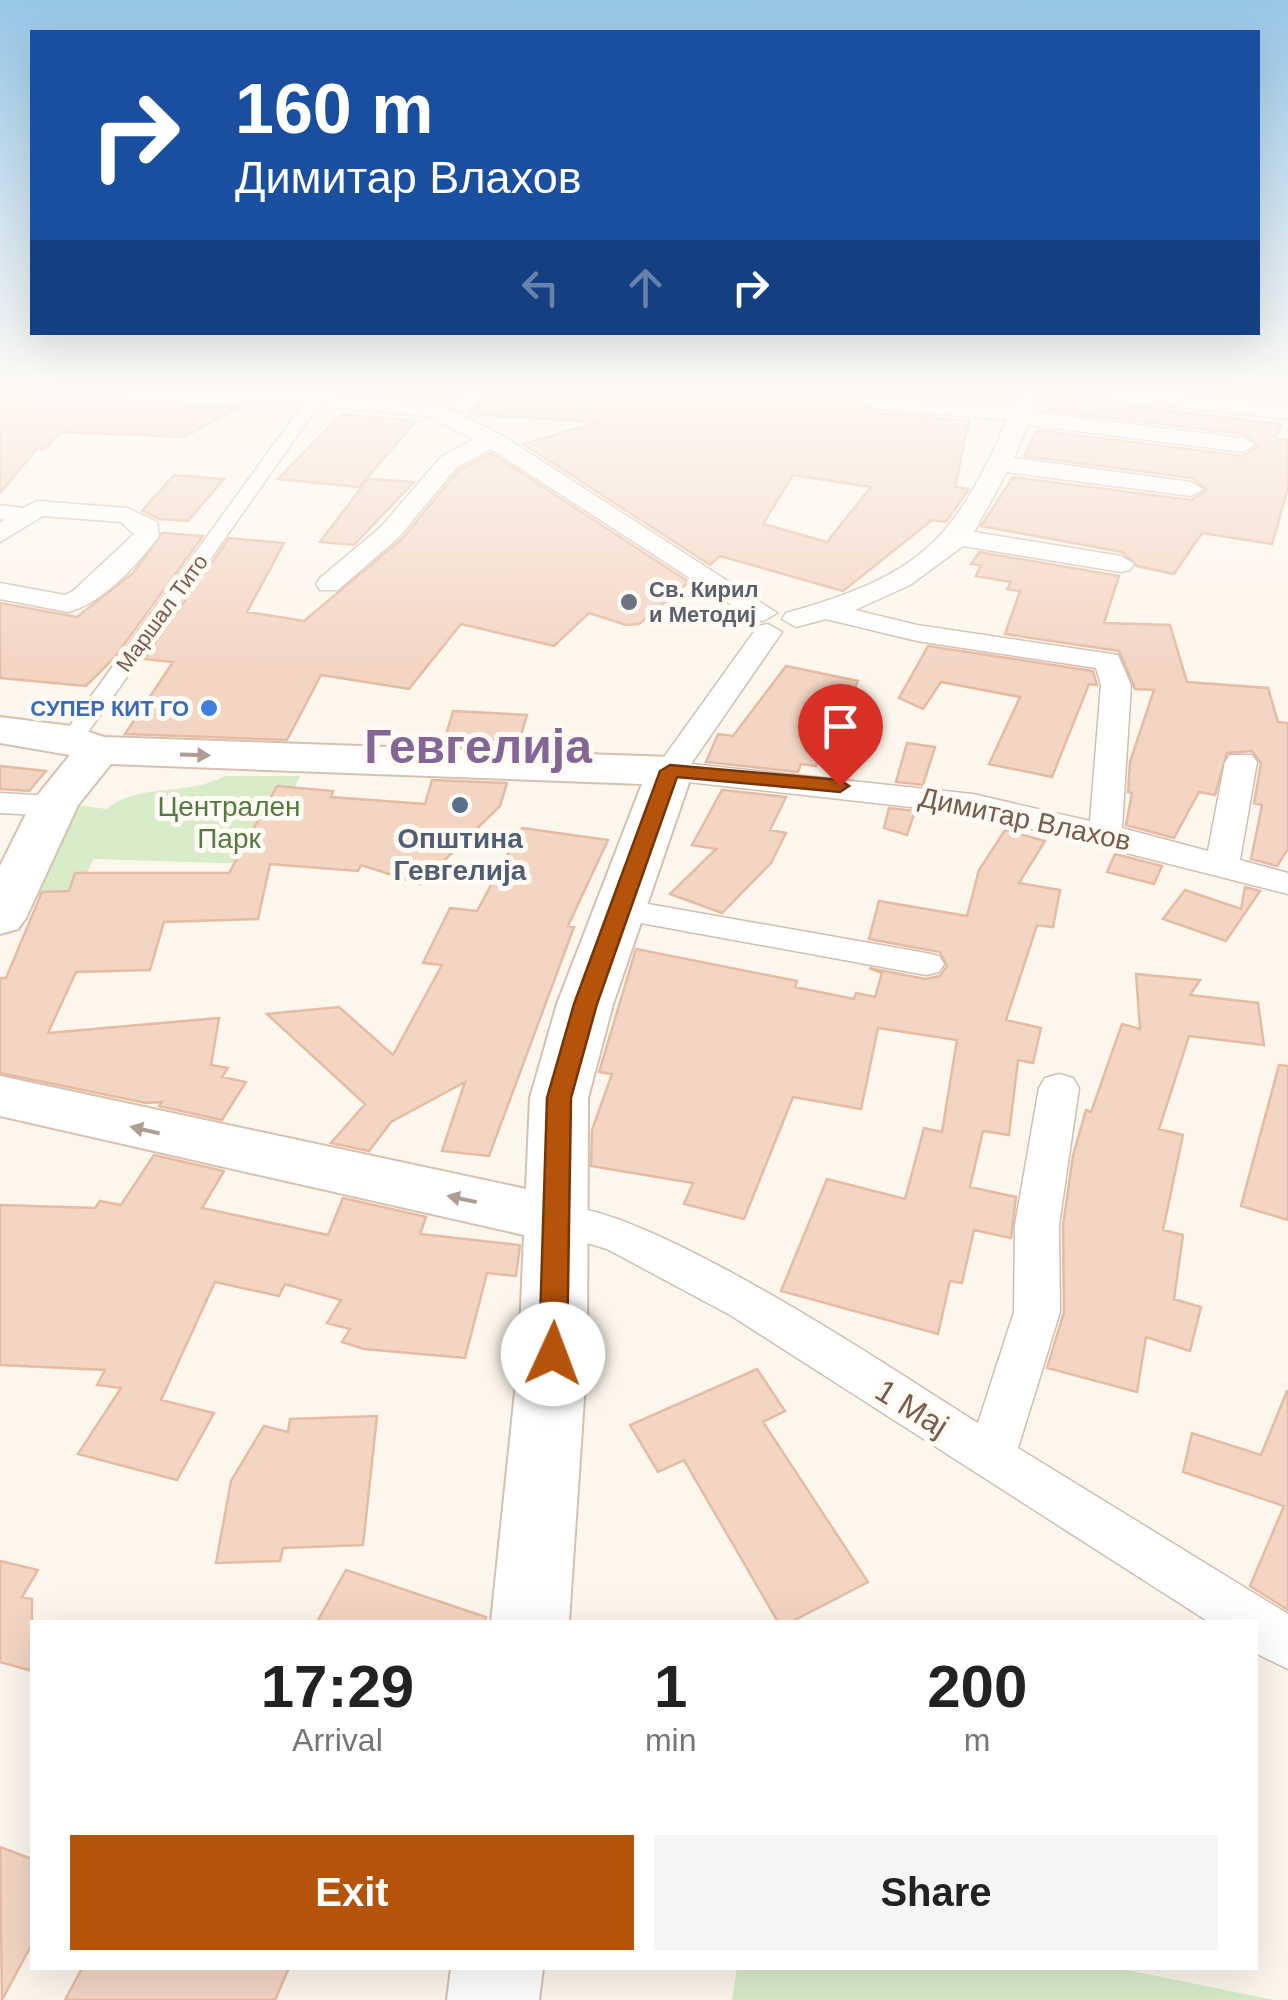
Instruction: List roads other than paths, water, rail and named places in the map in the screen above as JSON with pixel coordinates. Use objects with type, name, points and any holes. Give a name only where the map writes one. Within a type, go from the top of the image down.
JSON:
[{"type":"main road","name":"Димитар Влахов","points":[[0,730],[84,745],[670,771]]},
{"type":"main road","points":[[0,918],[54,806],[73,776],[84,745]]},
{"type":"main road","points":[[530,1620],[553,1354],[559,1098],[575,1037],[670,771]]},
{"type":"main road","points":[[0,1096],[558,1219]]},
{"type":"main road","points":[[493,2000],[496,1970]]},
{"type":"street","name":"Маршал Тито","points":[[84,745],[260,481]]},
{"type":"street","points":[[329,584],[390,532],[433,481]]},
{"type":"street","points":[[555,481],[766,622],[792,630],[796,619],[827,611],[922,566],[958,537],[987,481]]},
{"type":"street","points":[[1139,481],[1191,488]]},
{"type":"street","points":[[0,534],[37,508],[128,515],[148,528],[146,536],[84,596],[68,604],[0,590]]},
{"type":"street","points":[[0,512],[28,516]]},
{"type":"street","points":[[958,537],[1121,564]]},
{"type":"street","points":[[827,611],[917,634],[1108,661],[1116,685],[1105,834]]},
{"type":"street","points":[[670,771],[766,622]]},
{"type":"street","points":[[1222,866],[1241,762]]},
{"type":"street","name":"Димитар Влахов","points":[[670,771],[894,792],[973,804],[1105,834],[1288,884]]},
{"type":"street","points":[[0,802],[54,806]]},
{"type":"street","points":[[620,910],[926,964]]},
{"type":"street","points":[[991,1457],[1037,1312],[1036,1225],[1059,1088]]},
{"type":"street","name":"1 Мај","points":[[558,1219],[621,1237],[746,1303],[1249,1620]]},
{"type":"street","name":"1 Мај","points":[[1258,1625],[1288,1644]]},
{"type":"place","name":"Св. Кирил и Методиј","points":[[629,602]]},
{"type":"place","name":"СУПЕР КИТ ГО","points":[[209,708]]},
{"type":"place","name":"Општина Гевгелија","points":[[460,805]]},
{"type":"district","name":"Гевгелија","points":[[478,746]]},
{"type":"park label","name":"Централен Парк","points":[[229,822]]}]
